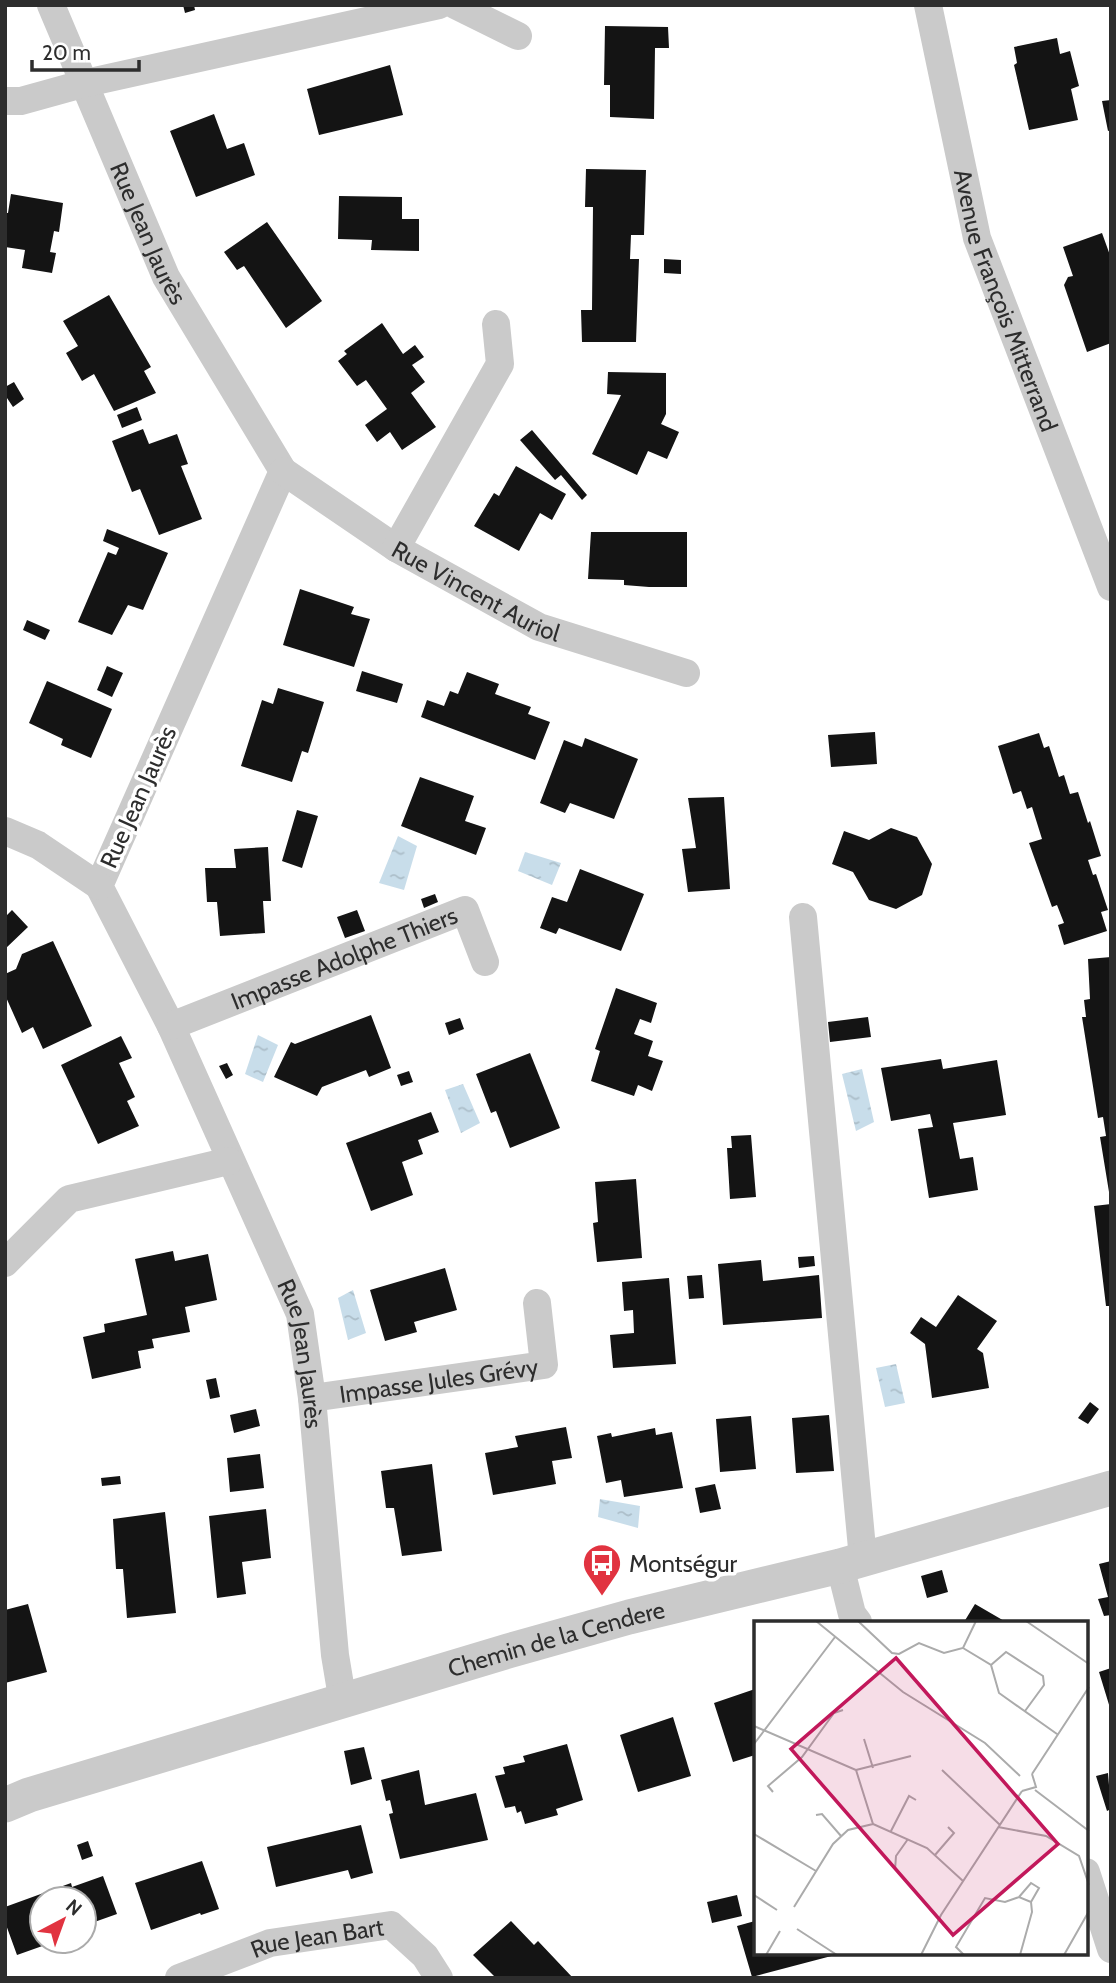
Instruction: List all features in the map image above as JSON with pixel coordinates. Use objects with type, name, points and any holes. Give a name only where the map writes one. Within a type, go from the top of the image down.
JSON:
[{"type":"street","name":"Rue Jean Jaurès","points":[[51,5],[166,277],[283,471],[99,886],[171,1026],[229,1161],[300,1314],[312,1398],[335,1655],[343,1703]]},
{"type":"street","points":[[5,101],[21,101],[86,83],[439,5]]},
{"type":"street","points":[[455,5],[518,36]]},
{"type":"street","name":"Avenue François Mitterrand","points":[[928,5],[977,238],[1111,587]]},
{"type":"street","points":[[396,548],[500,365],[496,324]]},
{"type":"street","name":"Rue Vincent Auriol","points":[[283,471],[396,548],[539,627],[686,673]]},
{"type":"street","points":[[5,831],[38,845],[99,886]]},
{"type":"street","name":"Impasse Adolphe Thiers","points":[[171,1026],[465,910],[485,962]]},
{"type":"street","points":[[803,917],[852,1562],[852,1614],[857,1621]]},
{"type":"street","points":[[5,1263],[69,1199],[229,1161]]},
{"type":"street","name":"Impasse Jules Grévy","points":[[312,1398],[544,1365],[537,1303]]},
{"type":"street","name":"Chemin de la Cendere","points":[[5,1805],[56,1787],[629,1617],[852,1562],[1111,1488]]},
{"type":"street","points":[[1088,1878],[1111,1950]]},
{"type":"street","name":"Rue Jean Bart","points":[[179,1978],[270,1942],[391,1925],[425,1956],[439,1978]]},
{"type":"water","points":[[398,836],[417,846],[404,890],[379,883]]},
{"type":"water","points":[[525,852],[561,863],[552,885],[518,871]]},
{"type":"water","points":[[258,1035],[278,1045],[263,1082],[245,1074]]},
{"type":"water","points":[[862,1069],[874,1122],[856,1131],[842,1074]]},
{"type":"water","points":[[463,1084],[480,1123],[461,1133],[445,1090]]},
{"type":"water","points":[[353,1290],[366,1333],[348,1340],[338,1298]]},
{"type":"water","points":[[896,1364],[905,1403],[885,1407],[876,1368]]},
{"type":"water","points":[[600,1499],[640,1506],[638,1528],[598,1517]]},
{"type":"building","points":[[183,5],[194,5],[195,10],[185,13]]},
{"type":"building","points":[[605,26],[668,27],[669,48],[655,48],[654,119],[610,117],[610,85],[604,85]]},
{"type":"building","points":[[1057,38],[1060,54],[1070,51],[1079,86],[1071,89],[1078,120],[1029,130],[1014,65],[1017,63],[1014,47]]},
{"type":"building","points":[[390,65],[403,115],[319,135],[307,89]]},
{"type":"building","points":[[1111,100],[1111,130],[1108,131],[1102,101]]},
{"type":"building","points":[[214,114],[227,149],[244,143],[255,175],[196,197],[170,131]]},
{"type":"building","points":[[586,169],[646,170],[644,235],[631,235],[630,259],[639,259],[636,342],[582,342],[581,310],[592,310],[593,207],[585,207]]},
{"type":"building","points":[[11,194],[63,203],[59,232],[54,231],[50,252],[56,253],[52,273],[22,268],[25,250],[5,247],[5,213],[8,213]]},
{"type":"building","points":[[339,196],[402,197],[402,219],[419,219],[419,251],[371,250],[372,240],[338,239]]},
{"type":"building","points":[[267,222],[322,301],[286,328],[244,266],[237,270],[224,252]]},
{"type":"building","points":[[1102,233],[1111,258],[1111,343],[1087,352],[1064,285],[1068,277],[1073,276],[1063,247]]},
{"type":"building","points":[[664,259],[681,260],[681,274],[664,273]]},
{"type":"building","points":[[109,295],[151,367],[144,371],[156,393],[114,411],[94,374],[82,381],[66,353],[78,346],[63,321]]},
{"type":"building","points":[[382,323],[403,354],[415,345],[424,357],[412,365],[425,382],[411,393],[436,427],[402,450],[390,432],[377,442],[365,425],[387,409],[366,380],[357,386],[338,361],[347,354],[344,351]]},
{"type":"building","points":[[608,372],[666,373],[666,414],[661,424],[679,432],[667,459],[648,451],[637,475],[592,454],[621,395],[607,394]]},
{"type":"building","points":[[14,382],[24,399],[13,407],[5,395],[5,387]]},
{"type":"building","points":[[137,407],[142,420],[122,428],[117,415]]},
{"type":"building","points":[[143,429],[149,444],[177,434],[188,464],[181,466],[202,519],[159,535],[140,489],[132,492],[112,441]]},
{"type":"building","points":[[532,430],[587,495],[582,500],[561,475],[555,480],[520,440]]},
{"type":"building","points":[[516,466],[566,494],[552,520],[540,513],[519,551],[474,526],[494,493],[499,496]]},
{"type":"building","points":[[107,529],[168,553],[143,610],[128,605],[112,635],[78,622],[108,552],[116,555],[119,548],[103,541]]},
{"type":"building","points":[[591,532],[687,532],[687,587],[624,585],[624,580],[588,579]]},
{"type":"building","points":[[300,589],[354,607],[351,614],[370,619],[354,667],[283,645]]},
{"type":"building","points":[[27,620],[50,630],[45,640],[23,630]]},
{"type":"building","points":[[107,666],[123,673],[112,697],[97,690]]},
{"type":"building","points":[[362,671],[403,684],[397,703],[356,691]]},
{"type":"building","points":[[467,672],[499,684],[495,694],[531,707],[528,714],[550,722],[535,760],[421,717],[427,700],[444,706],[450,691],[458,694]]},
{"type":"building","points":[[47,681],[112,709],[91,758],[61,745],[63,739],[29,723]]},
{"type":"building","points":[[278,688],[324,702],[308,753],[302,751],[292,782],[241,766],[262,700],[273,704]]},
{"type":"building","points":[[875,732],[877,764],[831,767],[828,735]]},
{"type":"building","points":[[1039,733],[1044,748],[1049,746],[1059,777],[1064,775],[1070,794],[1078,792],[1088,823],[1090,821],[1101,856],[1088,860],[1093,875],[1096,874],[1108,910],[1101,912],[1107,931],[1064,945],[1058,925],[1064,923],[1057,905],[1052,907],[1029,843],[1042,839],[1032,807],[1027,809],[1021,791],[1013,794],[998,746]]},
{"type":"building","points":[[585,738],[638,759],[614,819],[570,803],[565,813],[540,803],[564,740],[582,747]]},
{"type":"building","points":[[420,777],[474,796],[465,821],[486,828],[476,855],[401,826]]},
{"type":"building","points":[[724,797],[730,889],[688,892],[682,849],[696,848],[688,798]]},
{"type":"building","points":[[297,810],[318,816],[302,868],[282,861]]},
{"type":"building","points":[[891,828],[917,837],[932,864],[922,895],[896,909],[869,900],[853,872],[832,864],[844,831],[869,840]]},
{"type":"building","points":[[268,847],[271,901],[263,901],[265,933],[220,936],[217,902],[207,902],[205,868],[236,868],[234,849]]},
{"type":"building","points":[[580,869],[644,894],[621,951],[559,928],[556,934],[540,928],[552,897],[567,902]]},
{"type":"building","points":[[435,894],[438,902],[424,908],[421,899]]},
{"type":"building","points":[[12,910],[28,927],[5,949],[5,917]]},
{"type":"building","points":[[357,910],[365,931],[345,938],[337,917]]},
{"type":"building","points":[[53,941],[92,1026],[43,1049],[33,1027],[22,1033],[5,995],[5,974],[16,969],[22,954]]},
{"type":"building","points":[[1111,957],[1109,1192],[1100,1137],[1106,1136],[1103,1117],[1098,1118],[1082,1017],[1086,1017],[1084,1000],[1090,999],[1088,959]]},
{"type":"building","points":[[616,988],[657,1003],[651,1023],[640,1019],[634,1034],[653,1041],[648,1056],[663,1061],[652,1091],[638,1085],[634,1096],[591,1081],[600,1051],[595,1049]]},
{"type":"building","points":[[371,1015],[391,1068],[369,1077],[366,1070],[322,1087],[317,1096],[274,1077],[291,1042],[295,1044]]},
{"type":"building","points":[[868,1017],[871,1037],[830,1042],[828,1022]]},
{"type":"building","points":[[460,1018],[464,1029],[449,1035],[445,1023]]},
{"type":"building","points":[[121,1036],[132,1058],[119,1063],[135,1097],[127,1101],[139,1126],[98,1144],[61,1065]]},
{"type":"building","points":[[530,1053],[560,1128],[510,1148],[496,1111],[491,1113],[476,1074]]},
{"type":"building","points":[[941,1059],[943,1069],[997,1060],[1006,1115],[953,1123],[960,1159],[973,1157],[978,1190],[929,1198],[918,1129],[933,1127],[930,1114],[891,1121],[881,1068]]},
{"type":"building","points":[[227,1063],[233,1075],[226,1079],[219,1066]]},
{"type":"building","points":[[409,1071],[413,1082],[401,1086],[397,1075]]},
{"type":"building","points":[[431,1112],[439,1132],[418,1140],[423,1154],[402,1162],[413,1195],[371,1211],[346,1143]]},
{"type":"building","points":[[751,1135],[756,1197],[730,1199],[727,1148],[732,1148],[731,1136]]},
{"type":"building","points":[[636,1179],[642,1258],[597,1262],[593,1223],[598,1222],[595,1182]]},
{"type":"building","points":[[1111,1204],[1111,1306],[1106,1306],[1094,1206]]},
{"type":"building","points":[[173,1251],[175,1261],[208,1254],[217,1300],[185,1307],[190,1332],[152,1339],[154,1348],[138,1351],[141,1368],[92,1379],[83,1337],[105,1332],[104,1324],[147,1315],[135,1259]]},
{"type":"building","points":[[814,1256],[815,1266],[799,1268],[798,1257]]},
{"type":"building","points":[[761,1260],[763,1281],[819,1275],[822,1318],[723,1325],[718,1264]]},
{"type":"building","points":[[445,1268],[457,1310],[414,1322],[417,1332],[385,1341],[370,1290]]},
{"type":"building","points":[[702,1275],[704,1298],[689,1299],[687,1276]]},
{"type":"building","points":[[669,1278],[676,1364],[613,1368],[610,1335],[634,1333],[633,1310],[624,1311],[622,1282]]},
{"type":"building","points":[[958,1295],[997,1321],[977,1349],[983,1353],[989,1388],[932,1398],[925,1344],[910,1333],[921,1317],[936,1327]]},
{"type":"building","points":[[216,1378],[220,1397],[210,1399],[206,1380]]},
{"type":"building","points":[[1090,1402],[1099,1409],[1088,1424],[1078,1418]]},
{"type":"building","points":[[256,1409],[260,1426],[234,1433],[230,1415]]},
{"type":"building","points":[[829,1415],[834,1471],[796,1473],[792,1418]]},
{"type":"building","points":[[751,1416],[756,1469],[720,1472],[716,1419]]},
{"type":"building","points":[[566,1427],[572,1458],[552,1461],[556,1484],[493,1495],[485,1453],[518,1447],[515,1436]]},
{"type":"building","points":[[655,1428],[656,1435],[672,1432],[683,1488],[624,1497],[621,1480],[606,1483],[597,1436],[611,1433],[612,1437]]},
{"type":"building","points":[[260,1454],[264,1488],[230,1492],[227,1458]]},
{"type":"building","points":[[432,1464],[442,1551],[402,1556],[394,1508],[386,1508],[381,1471]]},
{"type":"building","points":[[120,1476],[121,1484],[102,1486],[101,1478]]},
{"type":"building","points":[[715,1484],[721,1509],[700,1513],[695,1488]]},
{"type":"building","points":[[266,1509],[271,1558],[242,1562],[246,1594],[217,1598],[209,1516]]},
{"type":"building","points":[[165,1512],[176,1613],[127,1618],[123,1569],[116,1569],[113,1519]]},
{"type":"building","points":[[1111,1561],[1111,1615],[1104,1616],[1098,1599],[1108,1597],[1099,1564]]},
{"type":"building","points":[[942,1570],[948,1592],[927,1598],[921,1576]]},
{"type":"building","points":[[28,1604],[47,1672],[5,1683],[5,1610]]},
{"type":"building","points":[[975,1604],[1004,1621],[965,1621]]},
{"type":"building","points":[[1111,1668],[1111,1708],[1110,1708],[1099,1672]]},
{"type":"building","points":[[754,1689],[754,1755],[733,1762],[714,1703]]},
{"type":"building","points":[[673,1717],[691,1776],[638,1792],[620,1735]]},
{"type":"building","points":[[567,1744],[583,1800],[556,1809],[558,1815],[525,1824],[521,1811],[517,1813],[515,1806],[505,1808],[495,1776],[505,1774],[503,1767],[525,1762],[523,1756]]},
{"type":"building","points":[[364,1747],[372,1779],[351,1785],[344,1751]]},
{"type":"building","points":[[419,1770],[425,1805],[476,1793],[488,1840],[400,1859],[389,1814],[393,1813],[390,1800],[386,1801],[381,1780]]},
{"type":"building","points":[[1108,1773],[1111,1809],[1107,1811],[1096,1776]]},
{"type":"building","points":[[361,1825],[373,1873],[351,1879],[348,1870],[276,1887],[267,1847]]},
{"type":"building","points":[[88,1841],[93,1856],[82,1860],[77,1845]]},
{"type":"building","points":[[202,1861],[219,1909],[151,1930],[135,1883]]},
{"type":"building","points":[[103,1876],[117,1914],[98,1921],[98,1885],[78,1885]]},
{"type":"building","points":[[737,1895],[742,1916],[712,1923],[707,1902]]},
{"type":"building","points":[[28,1899],[28,1951],[17,1955],[5,1922],[5,1907]]},
{"type":"building","points":[[511,1921],[534,1945],[538,1941],[573,1978],[496,1978],[473,1955]]},
{"type":"building","points":[[754,1921],[754,1955],[835,1955],[752,1977],[737,1926]]},
{"type":"place","name":"Montségur","points":[[602,1597]]}]
